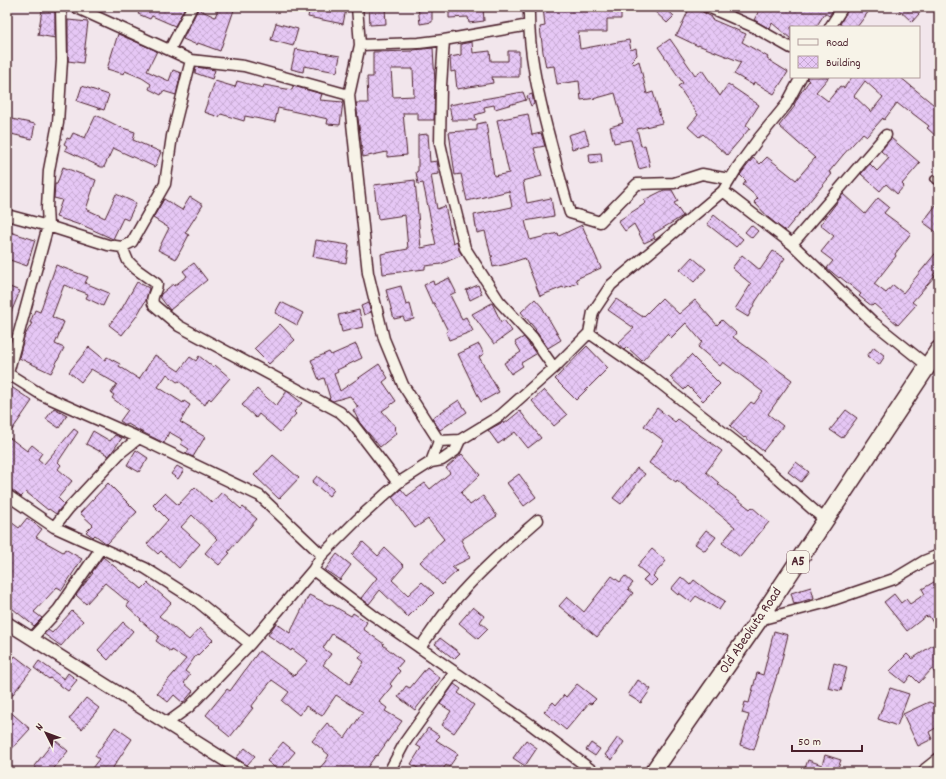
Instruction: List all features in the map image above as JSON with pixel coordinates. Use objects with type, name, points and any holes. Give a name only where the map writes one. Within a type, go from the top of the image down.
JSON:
[{"type":"highway","name":"Old Abeokuta Road","points":[[653,772],[759,620],[939,349]]},
{"type":"street","points":[[62,7],[62,60],[58,123],[50,170],[47,208],[48,226],[8,373],[42,395],[139,438],[260,496],[322,555]]},
{"type":"street","points":[[75,7],[170,49],[191,60],[244,66],[350,95]]},
{"type":"street","points":[[170,49],[192,7]]},
{"type":"street","points":[[357,7],[360,45],[350,95],[368,273],[384,339],[403,385],[439,441]]},
{"type":"street","points":[[529,7],[528,25],[534,72],[542,111],[570,213],[600,222],[637,184],[674,183],[702,174],[729,179]]},
{"type":"street","points":[[708,7],[754,27],[790,47]]},
{"type":"street","points":[[831,26],[843,7]]},
{"type":"street","points":[[360,45],[419,43],[528,25]]},
{"type":"street","points":[[444,40],[441,86],[440,144],[465,248],[499,301],[533,338],[554,368]]},
{"type":"street","points":[[7,215],[108,245],[122,247],[132,242],[165,184],[172,136],[191,60]]},
{"type":"street","points":[[439,441],[460,440],[501,415],[554,368],[589,333],[593,312],[611,286],[723,191],[729,179],[759,138],[786,105],[800,78]]},
{"type":"street","points":[[792,244],[886,135]]},
{"type":"street","points":[[723,191],[792,244],[873,322],[928,366]]},
{"type":"street","points":[[122,247],[128,261],[136,269],[157,284],[157,289],[152,298],[154,305],[180,326],[340,412],[352,423],[398,483]]},
{"type":"street","points":[[589,333],[651,376],[742,447],[826,520]]},
{"type":"street","points":[[54,527],[69,508],[120,453],[139,438]]},
{"type":"street","points":[[167,722],[189,707],[250,644],[313,570],[322,555],[357,520],[398,483],[431,462],[442,460],[456,451],[460,440]]},
{"type":"street","points":[[431,462],[439,441]]},
{"type":"street","points":[[7,495],[54,527],[146,568],[197,601],[250,644]]},
{"type":"street","points":[[420,648],[438,622],[463,591],[494,558],[538,520]]},
{"type":"street","points":[[32,638],[58,610],[101,548]]},
{"type":"street","points":[[759,620],[824,604],[894,579],[924,561],[939,555]]},
{"type":"street","points":[[313,570],[374,616],[533,726],[594,772]]},
{"type":"street","points":[[7,623],[167,722],[244,772]]},
{"type":"street","points":[[389,772],[405,742],[455,672]]},
{"type":"street","points":[[925,769],[939,758]]},
{"type":"building","points":[[142,7],[185,7],[175,26],[152,16],[150,19],[138,14]]},
{"type":"building","points":[[219,7],[235,7],[220,51],[198,43],[197,45],[183,39],[198,9],[215,17]]},
{"type":"building","points":[[310,7],[338,7],[346,9],[343,24],[308,17]]},
{"type":"building","points":[[369,7],[385,7],[386,24],[370,25]]},
{"type":"building","points":[[418,7],[432,7],[432,22],[420,24]]},
{"type":"building","points":[[449,7],[483,7],[484,21],[469,23],[468,17],[449,18]]},
{"type":"building","points":[[543,7],[610,7],[611,10],[621,10],[621,19],[607,19],[607,32],[578,32],[580,49],[629,40],[631,50],[636,48],[637,55],[631,61],[634,64],[639,61],[647,94],[653,92],[662,123],[637,129],[641,146],[645,145],[650,166],[639,169],[631,140],[614,143],[610,127],[623,123],[615,93],[597,98],[581,100],[579,81],[557,84],[554,66],[546,67],[543,52],[540,27],[545,26]]},
{"type":"building","points":[[650,7],[664,7],[674,16],[667,23]]},
{"type":"building","points":[[690,7],[693,7],[712,17],[711,19],[746,34],[742,42],[768,57],[767,59],[788,72],[774,94],[754,82],[753,85],[734,74],[741,62],[698,46],[675,35],[678,33]]},
{"type":"building","points":[[761,7],[835,7],[829,16],[825,13],[817,26],[790,26],[790,38],[772,23],[770,29],[754,20]]},
{"type":"building","points":[[849,7],[872,7],[858,26],[843,26],[840,24]]},
{"type":"building","points":[[896,7],[925,7],[912,22]]},
{"type":"building","points":[[42,10],[55,12],[55,38],[38,35]]},
{"type":"building","points":[[68,20],[88,22],[83,63],[68,61]]},
{"type":"building","points":[[276,23],[298,29],[293,46],[271,40]]},
{"type":"building","points":[[118,34],[157,51],[147,71],[169,81],[173,70],[181,73],[176,95],[163,91],[161,95],[149,89],[151,84],[142,78],[125,71],[124,74],[107,69]]},
{"type":"building","points":[[670,39],[695,75],[702,70],[720,96],[728,84],[759,105],[746,125],[750,128],[727,155],[703,134],[699,137],[688,127],[698,115],[678,86],[683,83],[658,47]]},
{"type":"building","points":[[472,42],[473,53],[490,51],[491,61],[508,61],[508,51],[519,51],[519,77],[492,77],[493,83],[457,89],[455,71],[451,72],[450,57],[461,55],[461,44]]},
{"type":"building","points":[[433,48],[435,83],[434,120],[418,120],[418,113],[403,113],[407,155],[387,157],[387,152],[363,157],[356,103],[368,103],[367,77],[373,77],[373,52]],"holes":[[[391,69],[413,69],[414,96],[393,97]]]},
{"type":"building","points":[[296,49],[340,56],[337,72],[304,66],[303,72],[291,69]]},
{"type":"building","points":[[196,67],[215,70],[212,79],[195,73]]},
{"type":"building","points":[[807,78],[828,78],[816,92],[828,101],[840,86],[844,88],[851,78],[901,78],[939,109],[939,139],[927,128],[929,126],[897,103],[884,120],[883,118],[867,136],[863,133],[843,155],[829,172],[832,174],[785,231],[770,219],[754,202],[758,198],[743,185],[746,181],[740,175],[753,158],[760,164],[767,157],[796,180],[815,158],[779,126],[795,106],[794,105],[799,95],[809,81]],"holes":[[[865,81],[883,97],[871,112],[854,96]]]},
{"type":"building","points":[[215,81],[235,87],[237,81],[263,88],[264,85],[292,90],[293,86],[322,94],[320,100],[343,102],[340,125],[327,124],[328,119],[278,108],[275,122],[245,116],[244,121],[221,114],[219,117],[204,112]]},
{"type":"building","points":[[82,86],[109,95],[104,110],[77,101]]},
{"type":"building","points":[[523,92],[526,100],[495,109],[494,105],[484,107],[485,112],[475,115],[476,120],[452,120],[449,105]]},
{"type":"building","points":[[532,94],[534,104],[531,106],[527,96]]},
{"type":"building","points":[[528,114],[532,135],[541,133],[545,146],[534,148],[542,176],[523,181],[527,203],[551,198],[554,216],[525,221],[530,240],[558,233],[559,236],[582,225],[601,268],[576,279],[578,283],[540,296],[525,258],[493,267],[491,257],[493,256],[491,256],[485,231],[477,233],[474,215],[512,207],[509,191],[467,201],[461,174],[455,175],[449,132],[477,130],[477,124],[486,122],[494,176],[509,173],[497,120]]},
{"type":"building","points":[[96,115],[120,127],[135,132],[133,140],[161,152],[155,167],[113,148],[104,167],[65,150],[67,146],[64,144],[67,138],[70,139],[73,133],[85,138]]},
{"type":"building","points":[[7,118],[35,124],[32,139],[7,133]]},
{"type":"building","points":[[585,130],[589,144],[572,149],[568,135]]},
{"type":"building","points":[[428,134],[430,162],[437,161],[439,174],[431,175],[437,209],[445,206],[453,243],[457,241],[462,255],[441,264],[425,266],[425,269],[383,274],[381,254],[408,249],[405,215],[378,219],[374,185],[415,180],[421,248],[436,245],[423,183],[418,184],[416,172],[418,171],[418,135]]},
{"type":"building","points":[[891,138],[920,163],[902,184],[904,186],[897,194],[886,184],[880,191],[861,174],[870,164],[877,171],[889,158],[881,151]]},
{"type":"building","points":[[601,153],[602,162],[590,164],[589,154]]},
{"type":"building","points":[[63,167],[96,180],[86,209],[105,218],[116,194],[136,203],[128,220],[123,218],[113,239],[80,224],[56,217],[62,200],[54,198],[55,184],[57,184]]},
{"type":"building","points":[[664,190],[672,190],[678,201],[674,203],[683,216],[653,234],[655,238],[644,243],[634,224],[625,231],[618,221],[646,203],[644,200]]},
{"type":"building","points":[[843,194],[865,214],[878,198],[889,207],[884,213],[911,233],[895,254],[896,256],[874,284],[886,293],[893,285],[903,293],[939,249],[939,268],[933,275],[935,276],[912,302],[916,305],[898,325],[874,304],[872,306],[859,296],[861,294],[827,268],[833,261],[821,252],[834,236],[820,225]]},
{"type":"building","points":[[190,197],[203,205],[185,233],[189,235],[176,259],[158,250],[169,228],[153,218],[164,199],[182,210]]},
{"type":"building","points":[[939,201],[939,234],[923,222]]},
{"type":"building","points":[[714,215],[743,239],[736,247],[707,224]]},
{"type":"building","points":[[751,225],[758,231],[752,238],[745,232]]},
{"type":"building","points":[[7,231],[35,240],[27,266],[7,259]]},
{"type":"building","points":[[316,240],[349,245],[346,263],[313,257]]},
{"type":"building","points":[[773,251],[785,258],[756,301],[748,317],[735,309],[751,284],[732,268],[742,255],[760,270]]},
{"type":"building","points":[[692,257],[706,269],[694,282],[680,270]]},
{"type":"building","points":[[194,263],[207,280],[170,310],[160,297],[161,294],[173,284],[174,286],[187,276],[183,271]]},
{"type":"building","points":[[56,265],[88,277],[85,283],[109,293],[103,306],[86,298],[88,294],[64,285],[52,317],[64,322],[55,344],[64,348],[51,373],[19,358],[24,337],[32,323],[30,323],[35,310],[40,312]]},
{"type":"building","points":[[449,278],[456,292],[450,295],[462,319],[466,317],[473,331],[449,340],[446,332],[448,331],[434,303],[432,303],[424,285],[433,281],[434,285]]},
{"type":"building","points":[[137,282],[149,288],[146,300],[136,317],[122,335],[109,325],[121,310]]},
{"type":"building","points":[[478,285],[482,294],[470,300],[466,290]]},
{"type":"building","points":[[7,286],[20,291],[7,322]]},
{"type":"building","points":[[401,286],[406,305],[410,304],[414,319],[405,321],[403,317],[394,319],[386,290]]},
{"type":"building","points":[[662,298],[679,314],[695,300],[717,325],[722,320],[736,333],[733,337],[792,380],[768,414],[783,426],[763,451],[730,426],[751,402],[754,404],[763,392],[723,362],[720,366],[698,347],[702,342],[686,323],[671,338],[667,334],[642,361],[627,347],[624,350],[618,343],[634,328],[608,310],[616,299],[643,317]]},
{"type":"building","points":[[535,299],[542,307],[561,340],[548,348],[536,330],[521,312]]},
{"type":"building","points":[[281,302],[303,313],[297,325],[275,313]]},
{"type":"building","points":[[368,303],[371,312],[364,315],[361,306]]},
{"type":"building","points":[[492,303],[501,322],[504,320],[512,331],[494,344],[472,314]]},
{"type":"building","points":[[359,310],[363,327],[342,332],[338,315]]},
{"type":"building","points":[[280,324],[295,340],[269,364],[254,349]]},
{"type":"building","points":[[524,337],[536,354],[521,363],[523,366],[511,374],[504,363],[521,352],[515,342]]},
{"type":"building","points":[[356,344],[362,358],[337,370],[338,372],[334,374],[340,391],[379,364],[388,378],[383,382],[396,401],[382,411],[396,427],[394,429],[397,433],[380,447],[360,423],[353,410],[358,407],[350,396],[333,401],[329,399],[330,398],[324,378],[319,380],[311,360],[329,352],[331,355]]},
{"type":"building","points":[[479,344],[484,354],[479,357],[499,392],[481,402],[458,354]]},
{"type":"building","points":[[587,346],[608,368],[576,400],[555,379]]},
{"type":"building","points":[[89,347],[105,360],[107,357],[120,364],[119,366],[139,379],[155,355],[179,371],[190,357],[196,361],[199,356],[213,367],[215,365],[230,378],[211,400],[209,398],[205,405],[190,393],[191,391],[179,381],[177,382],[167,374],[158,387],[183,403],[184,401],[190,405],[180,422],[205,437],[193,457],[186,454],[189,449],[181,444],[183,440],[169,432],[164,443],[120,421],[128,410],[112,398],[114,395],[111,393],[117,384],[91,369],[81,382],[69,372]]},
{"type":"building","points":[[874,347],[885,356],[879,365],[867,356]]},
{"type":"building","points":[[691,355],[720,384],[703,401],[688,386],[684,390],[670,377]]},
{"type":"building","points":[[7,384],[32,401],[12,430],[7,427]]},
{"type":"building","points":[[257,389],[276,406],[287,391],[302,403],[294,412],[296,414],[280,432],[259,414],[256,418],[242,405]]},
{"type":"building","points":[[544,390],[567,415],[554,426],[532,401]]},
{"type":"building","points":[[459,400],[467,412],[440,430],[432,418]]},
{"type":"building","points":[[54,408],[67,415],[59,428],[46,419]]},
{"type":"building","points":[[657,408],[675,422],[678,419],[722,451],[706,472],[719,483],[718,484],[750,509],[752,507],[769,522],[740,557],[722,543],[735,527],[677,480],[676,482],[649,463],[664,441],[644,426]]},
{"type":"building","points":[[846,410],[857,418],[842,438],[830,430]]},
{"type":"building","points":[[520,411],[541,438],[528,448],[515,432],[498,444],[488,430],[503,422],[504,424]]},
{"type":"building","points":[[74,429],[78,432],[58,462],[61,465],[58,469],[72,481],[58,498],[64,504],[56,514],[49,509],[48,510],[26,492],[21,497],[7,486],[7,442],[10,438],[27,451],[32,445],[42,453],[38,459],[44,464]]},
{"type":"building","points":[[93,431],[110,441],[115,435],[122,438],[109,456],[86,444]]},
{"type":"building","points":[[136,450],[148,458],[139,472],[127,465]]},
{"type":"building","points":[[462,454],[480,475],[461,493],[470,505],[483,496],[497,516],[461,540],[470,558],[452,567],[457,571],[442,585],[420,562],[444,539],[428,519],[415,528],[392,497],[401,489],[407,496],[425,483],[430,489],[450,473],[446,468]]},
{"type":"building","points":[[273,455],[299,478],[279,499],[254,475]]},
{"type":"building","points":[[796,462],[809,472],[801,482],[788,472]]},
{"type":"building","points":[[177,466],[184,470],[178,479],[171,474]]},
{"type":"building","points":[[637,468],[645,474],[621,504],[613,498]]},
{"type":"building","points":[[519,474],[536,497],[524,506],[507,483]]},
{"type":"building","points":[[317,476],[334,490],[329,496],[312,482]]},
{"type":"building","points":[[108,483],[137,512],[107,544],[95,535],[93,537],[86,532],[93,525],[80,513]]},
{"type":"building","points":[[195,487],[212,503],[222,492],[241,509],[243,507],[257,519],[228,552],[230,553],[219,565],[205,553],[217,539],[192,515],[181,527],[200,544],[179,568],[161,551],[158,554],[147,544],[168,520],[153,505],[165,493],[178,505]]},
{"type":"building","points":[[27,518],[42,529],[36,537],[63,552],[65,549],[82,559],[62,590],[57,587],[34,612],[42,618],[34,626],[7,604],[7,519],[19,528]]},
{"type":"building","points":[[706,530],[716,537],[705,551],[695,544]]},
{"type":"building","points":[[363,542],[378,556],[385,548],[404,566],[392,580],[408,595],[422,582],[434,593],[408,617],[380,590],[369,604],[361,598],[377,578],[352,555]]},
{"type":"building","points":[[652,549],[666,561],[653,576],[657,580],[651,586],[643,580],[648,575],[637,566]]},
{"type":"building","points":[[337,554],[351,565],[340,580],[325,570]]},
{"type":"building","points":[[103,557],[142,589],[148,583],[171,603],[159,616],[189,640],[200,628],[213,640],[198,655],[197,654],[185,671],[190,675],[184,683],[193,691],[183,703],[174,695],[168,702],[157,693],[186,659],[172,650],[171,652],[156,641],[159,636],[140,620],[141,619],[127,606],[129,603],[105,583],[86,604],[76,595]]},
{"type":"building","points":[[612,576],[620,582],[625,576],[633,583],[628,589],[633,593],[597,637],[559,606],[567,597],[584,612]]},
{"type":"building","points":[[681,577],[690,585],[694,580],[712,594],[725,601],[719,610],[696,596],[691,602],[679,593],[678,595],[671,589]]},
{"type":"building","points":[[939,579],[939,633],[929,616],[926,616],[907,631],[884,602],[894,594],[901,603],[906,599],[910,604],[925,594],[922,589]]},
{"type":"building","points":[[811,587],[814,598],[794,604],[791,593]]},
{"type":"building","points":[[309,595],[330,604],[351,616],[353,613],[367,622],[363,629],[384,644],[383,645],[403,661],[397,668],[400,671],[390,684],[392,686],[379,702],[387,708],[385,711],[402,721],[364,772],[316,772],[329,755],[312,741],[327,723],[345,738],[363,712],[336,695],[322,716],[306,706],[299,715],[282,701],[289,692],[272,680],[251,707],[253,708],[230,737],[206,715],[227,689],[230,691],[259,651],[294,676],[308,661],[292,649],[291,651],[268,635],[276,623],[290,633]],"holes":[[[332,634],[363,653],[359,658],[364,662],[350,684],[323,665],[331,654],[323,648]]]},
{"type":"building","points":[[473,607],[484,616],[480,622],[488,629],[478,639],[459,623]]},
{"type":"building","points":[[72,611],[83,621],[61,646],[44,634],[48,630],[52,633]]},
{"type":"building","points":[[123,622],[133,631],[108,660],[98,650]]},
{"type":"building","points":[[774,631],[788,635],[778,675],[754,750],[740,745],[749,715],[742,713],[745,702],[749,703],[757,673],[763,675]]},
{"type":"building","points":[[440,638],[460,653],[454,659],[435,644]]},
{"type":"building","points":[[939,641],[939,679],[932,669],[919,683],[911,675],[905,683],[890,671],[907,654],[912,659]]},
{"type":"building","points":[[15,656],[32,669],[7,702],[7,667]]},
{"type":"building","points":[[39,661],[64,679],[68,673],[77,680],[68,691],[34,668]]},
{"type":"building","points":[[834,663],[847,667],[841,691],[828,688]]},
{"type":"building","points":[[427,667],[440,678],[415,710],[398,697],[406,686],[410,688]]},
{"type":"building","points":[[638,680],[651,689],[641,703],[628,695]]},
{"type":"building","points":[[454,684],[461,689],[458,693],[474,705],[454,733],[442,725],[451,711],[440,704]]},
{"type":"building","points":[[577,684],[596,699],[591,704],[589,703],[566,730],[544,712],[553,702],[556,705],[564,695],[566,697]]},
{"type":"building","points":[[890,688],[909,694],[897,726],[878,719]]},
{"type":"building","points":[[86,698],[99,708],[82,729],[69,719]]},
{"type":"building","points":[[929,702],[939,706],[939,726],[929,732],[932,739],[918,746],[903,714]]},
{"type":"building","points":[[7,709],[30,729],[7,754]]},
{"type":"building","points":[[115,727],[132,739],[110,772],[89,772],[99,759],[95,756]]},
{"type":"building","points":[[428,728],[440,736],[436,740],[458,754],[449,767],[446,765],[441,772],[424,772],[411,764],[421,748],[416,745]]},
{"type":"building","points":[[618,737],[624,742],[612,760],[605,755]]},
{"type":"building","points":[[55,740],[68,751],[51,772],[41,772],[34,766]]},
{"type":"building","points":[[526,740],[537,748],[525,766],[513,758]]},
{"type":"building","points":[[283,742],[295,752],[279,771],[267,761]]},
{"type":"building","points":[[591,743],[600,749],[595,756],[586,750]]},
{"type":"building","points":[[245,748],[255,756],[247,765],[236,758]]},
{"type":"building","points":[[825,755],[841,760],[837,770],[839,772],[804,771],[808,760],[822,765]]}]
